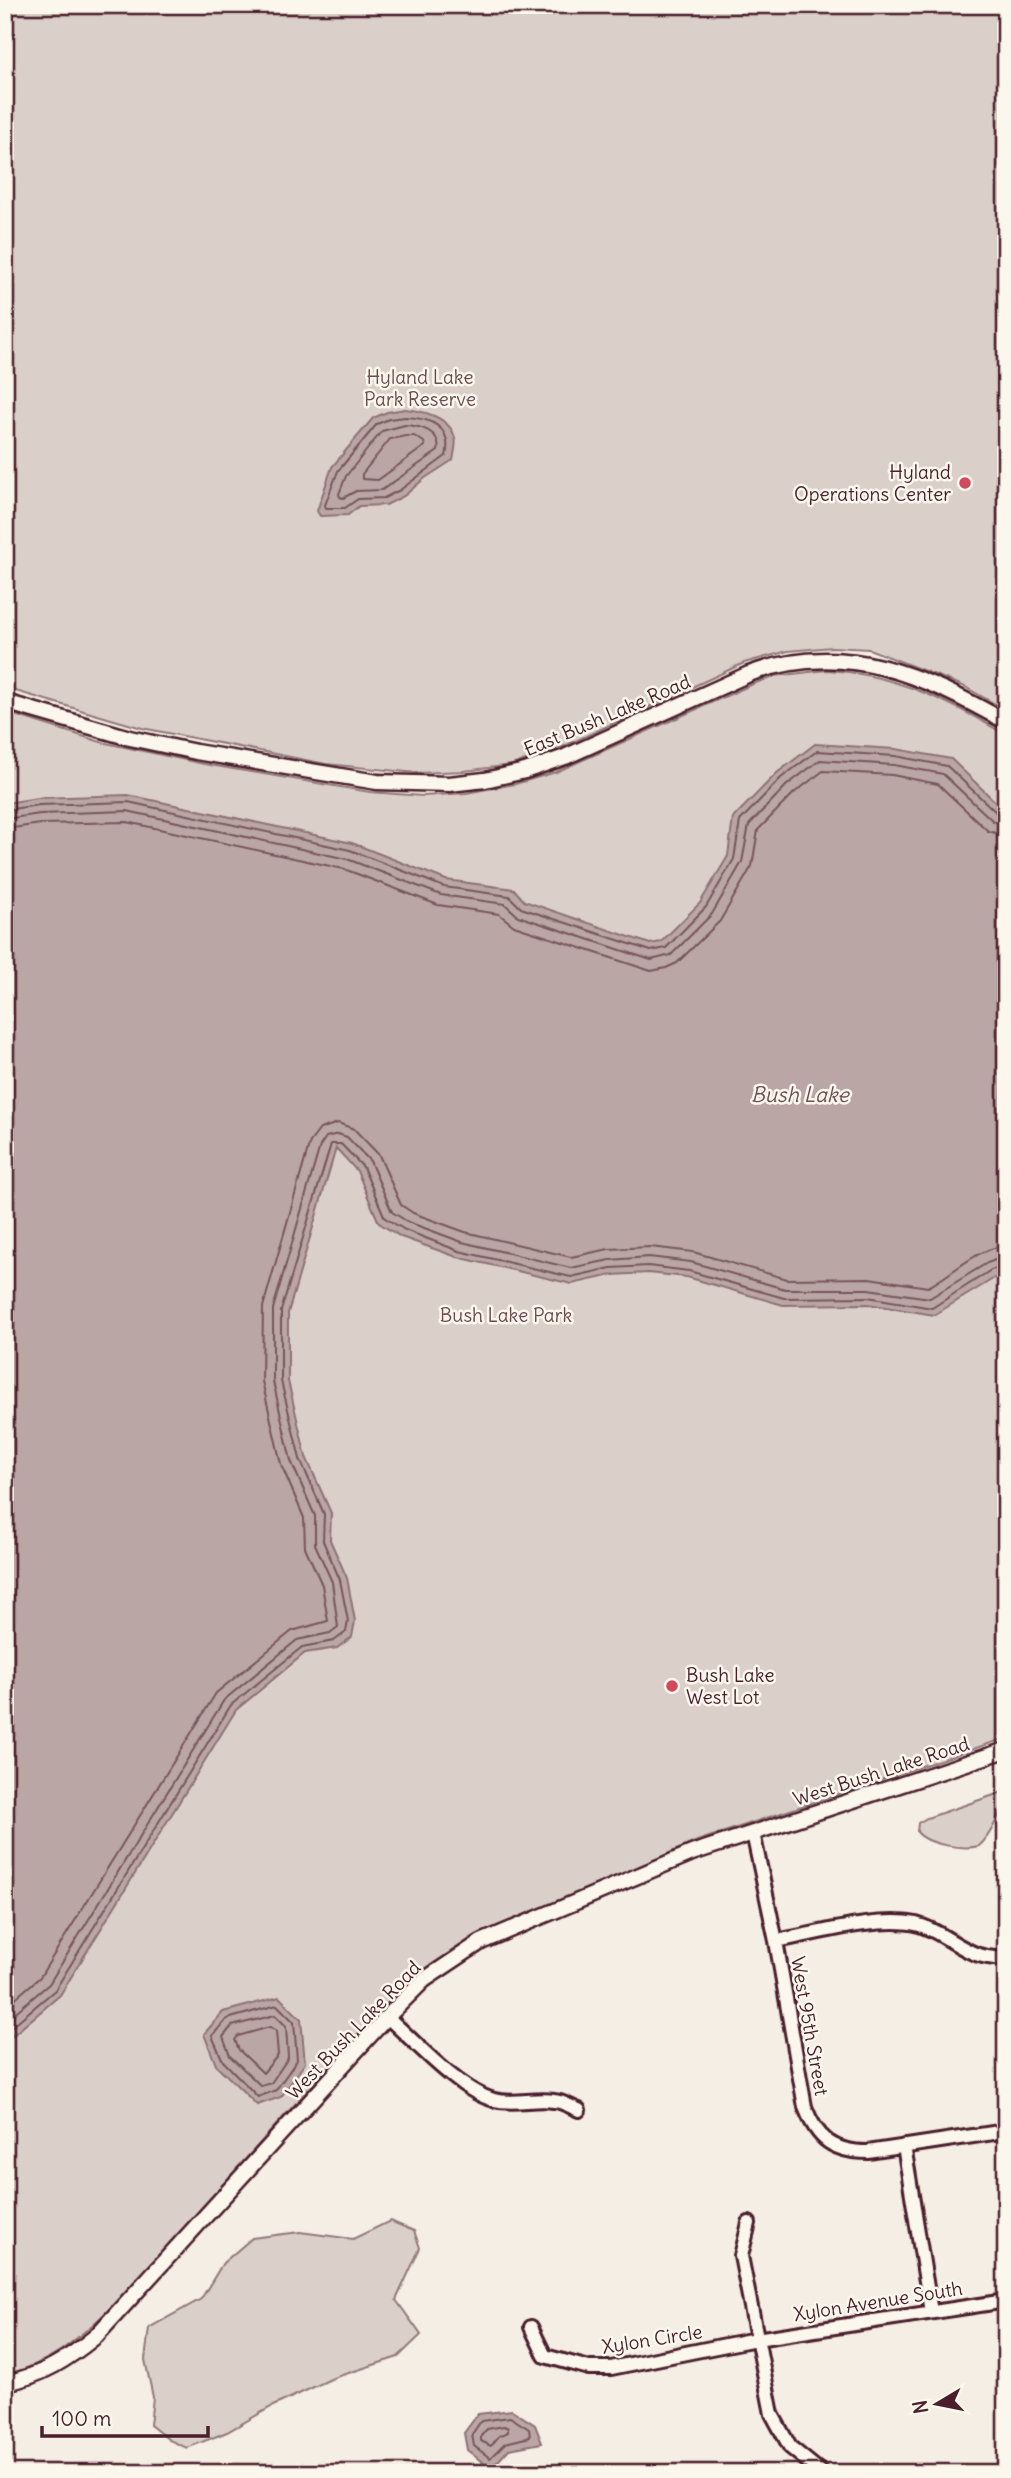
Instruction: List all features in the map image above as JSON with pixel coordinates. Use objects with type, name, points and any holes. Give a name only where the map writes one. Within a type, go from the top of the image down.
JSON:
[{"type":"street","name":"East Bush Lake Road","points":[[5,702],[130,738],[197,752],[314,774],[414,785],[485,780],[525,771],[565,757],[749,674],[805,660],[864,662],[893,669],[945,690],[1006,722]]},
{"type":"street","name":"West Bush Lake Road","points":[[5,2383],[47,2371],[96,2336],[387,2017],[424,1980],[481,1942],[671,1860],[1006,1750]]},
{"type":"street","name":"West 95th Street","points":[[752,1833],[776,1941],[805,2107],[821,2136],[835,2146],[851,2152],[868,2152],[1006,2131]]},
{"type":"street","points":[[776,1941],[898,1922],[935,1930],[969,1951],[990,1958],[1006,1959]]},
{"type":"street","points":[[387,2017],[476,2093],[494,2100],[513,2102],[554,2101],[579,2110]]},
{"type":"street","points":[[904,2146],[931,2312]]},
{"type":"street","points":[[749,2223],[741,2256],[772,2414],[790,2447],[822,2473]]},
{"type":"street","name":"Xylon Avenue South","points":[[756,2339],[1006,2301]]},
{"type":"street","name":"Xylon Circle","points":[[531,2327],[545,2356],[589,2368],[633,2365],[756,2339]]},
{"type":"green space","name":"Hyland Lake Park Reserve","points":[[5,5],[1006,5],[1006,710],[963,686],[869,649],[832,647],[788,651],[744,663],[558,749],[512,765],[417,773],[326,764],[142,728],[5,688]]},
{"type":"green space","name":"Bush Lake Park","points":[[827,670],[898,683],[964,711],[1006,735],[1006,1738],[697,1841],[481,1936],[438,1961],[404,1987],[377,2013],[114,2305],[65,2348],[38,2363],[5,2375],[5,712],[101,742],[204,764],[370,792],[423,796],[466,793],[515,784],[556,772],[753,684],[775,676]]},
{"type":"green space","points":[[1006,1791],[996,1821],[979,1846],[946,1845],[929,1840],[917,1832],[918,1823],[927,1818]]},
{"type":"green space","points":[[390,2221],[414,2231],[420,2248],[396,2300],[421,2335],[398,2357],[333,2378],[273,2406],[227,2432],[187,2448],[169,2440],[150,2425],[153,2397],[145,2360],[149,2328],[201,2299],[223,2263],[252,2238],[300,2232],[353,2239]]},
{"type":"water","points":[[405,409],[435,416],[448,425],[456,440],[453,460],[404,496],[386,505],[359,506],[348,515],[320,516],[317,511],[332,467],[373,418]]},
{"type":"water","name":"Bush Lake","points":[[815,744],[896,749],[951,759],[1006,812],[1006,1271],[934,1315],[868,1304],[783,1305],[687,1277],[648,1273],[612,1275],[572,1284],[457,1257],[401,1237],[379,1223],[357,1171],[336,1148],[288,1313],[288,1381],[306,1457],[331,1513],[330,1540],[347,1578],[355,1621],[352,1637],[337,1648],[305,1653],[236,1710],[60,1995],[5,2042],[5,803],[38,798],[128,795],[352,843],[446,880],[514,889],[524,901],[650,944],[661,942],[700,903],[728,856],[733,818],[777,773]]},
{"type":"water","points":[[279,1997],[301,2019],[305,2063],[281,2097],[257,2105],[216,2065],[204,2034],[223,2012]]},
{"type":"water","points":[[512,2410],[535,2425],[542,2443],[509,2449],[491,2469],[467,2450],[464,2433],[478,2414]]},
{"type":"place","name":"Hyland Operations Center","points":[[965,483]]},
{"type":"place","name":"Bush Lake West Lot","points":[[672,1686]]}]
